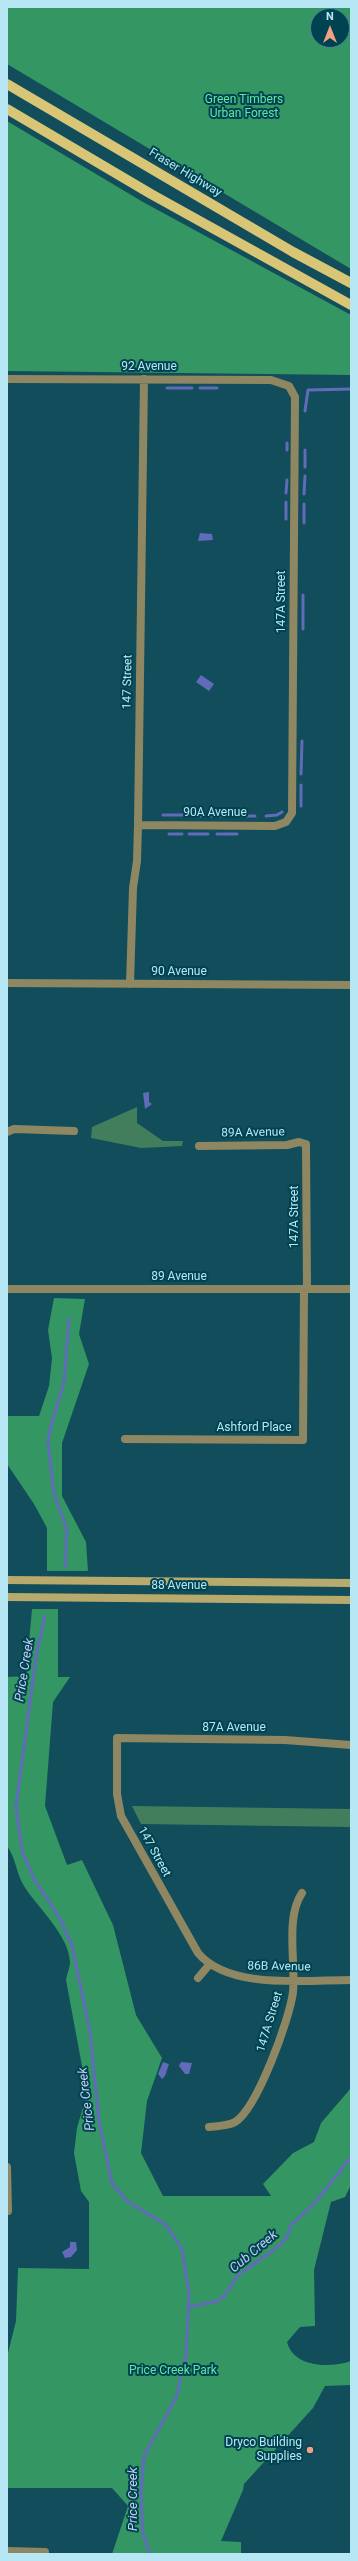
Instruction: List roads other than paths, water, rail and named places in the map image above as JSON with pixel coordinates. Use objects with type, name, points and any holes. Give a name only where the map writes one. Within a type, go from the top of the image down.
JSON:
[{"type":"main road","name":"Fraser Highway","points":[[7,84],[293,252],[351,283]]},
{"type":"main road","points":[[7,109],[151,194],[351,305]]},
{"type":"main road","name":"88 Avenue","points":[[7,1580],[351,1583]]},
{"type":"main road","name":"88 Avenue","points":[[7,1597],[351,1600]]},
{"type":"street","name":"92 Avenue","points":[[7,379],[271,380],[289,386]]},
{"type":"street","name":"147 Street","points":[[130,984],[133,888],[137,861],[138,825],[144,379]]},
{"type":"street","name":"147A Street","points":[[289,386],[295,397],[296,409],[293,807],[289,820]]},
{"type":"street","name":"90A Avenue","points":[[138,825],[275,826],[289,820]]},
{"type":"street","name":"90 Avenue","points":[[7,983],[351,985]]},
{"type":"street","points":[[7,1132],[14,1129],[74,1132]]},
{"type":"street","name":"89A Avenue","points":[[199,1146],[287,1145],[299,1142],[306,1144]]},
{"type":"street","name":"147A Street","points":[[306,1144],[306,1289]]},
{"type":"street","name":"89 Avenue","points":[[7,1289],[351,1289]]},
{"type":"street","name":"Ashford Place","points":[[125,1439],[304,1440],[306,1289]]},
{"type":"street","name":"147 Street","points":[[117,1738],[117,1802],[123,1822],[198,1953],[209,1965]]},
{"type":"street","name":"87A Avenue","points":[[117,1738],[285,1740],[351,1746]]},
{"type":"street","name":"147A Street","points":[[209,2127],[234,2123],[248,2110],[258,2092],[291,2004],[293,1980],[293,1914],[302,1893]]},
{"type":"street","points":[[198,1978],[209,1965]]},
{"type":"street","name":"86B Avenue","points":[[209,1965],[239,1978],[351,1980]]},
{"type":"street","points":[[7,2167],[8,2211]]},
{"type":"street","points":[[7,2551],[45,2552]]},
{"type":"water","points":[[200,533],[212,534],[213,540],[198,541]]},
{"type":"water","points":[[201,675],[214,684],[209,691],[196,682]]},
{"type":"water","points":[[149,1092],[149,1102],[152,1104],[145,1109],[143,1093]]},
{"type":"water","points":[[163,2062],[169,2064],[165,2076],[162,2079],[158,2074]]},
{"type":"water","points":[[181,2062],[192,2063],[189,2074],[185,2074],[179,2066]]},
{"type":"water","points":[[70,2242],[76,2242],[77,2250],[71,2257],[65,2258],[62,2252],[70,2247]]},
{"type":"waterway","points":[[167,388],[192,388]]},
{"type":"waterway","points":[[200,388],[217,388]]},
{"type":"waterway","points":[[305,411],[308,390],[351,389]]},
{"type":"waterway","points":[[287,443],[287,450]]},
{"type":"waterway","points":[[305,450],[305,467]]},
{"type":"waterway","points":[[304,494],[305,476]]},
{"type":"waterway","points":[[286,493],[287,480]]},
{"type":"waterway","points":[[286,502],[286,519]]},
{"type":"waterway","points":[[304,504],[304,523]]},
{"type":"waterway","points":[[303,595],[303,629]]},
{"type":"waterway","points":[[301,774],[302,741]]},
{"type":"waterway","points":[[301,785],[301,806]]},
{"type":"waterway","points":[[266,816],[277,815],[282,812]]},
{"type":"waterway","points":[[163,815],[186,815]]},
{"type":"waterway","points":[[195,816],[255,816]]},
{"type":"waterway","points":[[169,834],[182,834]]},
{"type":"waterway","points":[[189,834],[208,834]]},
{"type":"waterway","points":[[217,834],[237,834]]},
{"type":"waterway","name":"Price Creek","points":[[65,1567],[67,1529],[54,1494],[48,1443],[50,1429],[64,1382],[69,1319]]},
{"type":"waterway","name":"Price Creek","points":[[45,1616],[37,1651],[16,1806],[22,1851],[34,1879],[59,1917],[72,1945],[90,2032],[99,2121],[112,2183],[127,2201],[166,2225],[182,2249],[189,2294],[186,2356],[176,2398],[144,2456],[141,2492],[143,2534],[150,2554]]},
{"type":"waterway","name":"Cub Creek","points":[[188,2307],[218,2301],[225,2295],[237,2276],[279,2246],[287,2237],[291,2225],[314,2204],[351,2157]]},
{"type":"place","name":"Dryco Building Supplies","points":[[310,2450]]},
{"type":"park label","name":"Green Timbers Urban Forest","points":[[244,107]]},
{"type":"park label","name":"Price Creek Park","points":[[173,2371]]}]
